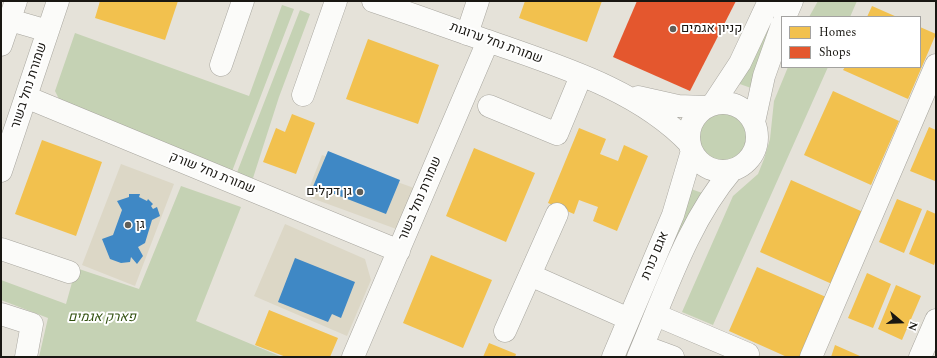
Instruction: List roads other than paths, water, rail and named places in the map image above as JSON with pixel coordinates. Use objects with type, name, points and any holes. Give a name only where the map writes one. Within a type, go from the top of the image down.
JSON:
[{"type":"street","name":"שמורת נחל בשור","points":[[1,171],[58,1]]},
{"type":"street","points":[[221,65],[243,1]]},
{"type":"street","points":[[303,95],[336,1]]},
{"type":"street","name":"שמורת נחל ערוגות","points":[[373,1],[488,41],[581,76],[618,92],[662,104],[691,108],[710,105]]},
{"type":"street","points":[[467,34],[478,1]]},
{"type":"street","points":[[769,1],[740,63],[710,105],[693,120],[690,130],[691,148],[698,160],[709,168],[721,171],[732,170],[749,159],[755,150],[757,139],[754,122],[764,76],[781,28]]},
{"type":"street","points":[[785,16],[792,1]]},
{"type":"street","points":[[1,45],[13,10],[48,31]]},
{"type":"street","name":"שמורת נחל בשור","points":[[357,356],[399,251],[488,41]]},
{"type":"street","points":[[811,357],[936,65]]},
{"type":"street","points":[[489,106],[557,134],[581,76]]},
{"type":"street","name":"שמורת נחל ערוגות","points":[[618,92],[661,119],[678,132],[691,148]]},
{"type":"street","name":"שמורת נחל שורק","points":[[26,97],[399,251]]},
{"type":"street","points":[[710,105],[723,102],[734,104],[744,109],[754,122]]},
{"type":"street","name":"אגם כנרת","points":[[613,357],[673,215],[691,148]]},
{"type":"street","name":"אגם כנרת","points":[[641,351],[687,241],[706,205],[732,170]]},
{"type":"street","points":[[505,331],[557,214]]},
{"type":"street","points":[[1,249],[69,272]]},
{"type":"street","points":[[530,275],[629,319]]},
{"type":"street","points":[[1,314],[32,324],[26,357]]},
{"type":"street","points":[[656,315],[748,354]]},
{"type":"street","points":[[920,357],[936,320]]},
{"type":"street","points":[[641,351],[673,357]]},
{"type":"place","name":"קניון אגמים","points":[[673,29]]},
{"type":"place","name":"גן דקלים","points":[[360,192]]},
{"type":"place","name":"גן","points":[[128,225]]},
{"type":"park label","name":"פארק אגמים","points":[[102,318]]}]
